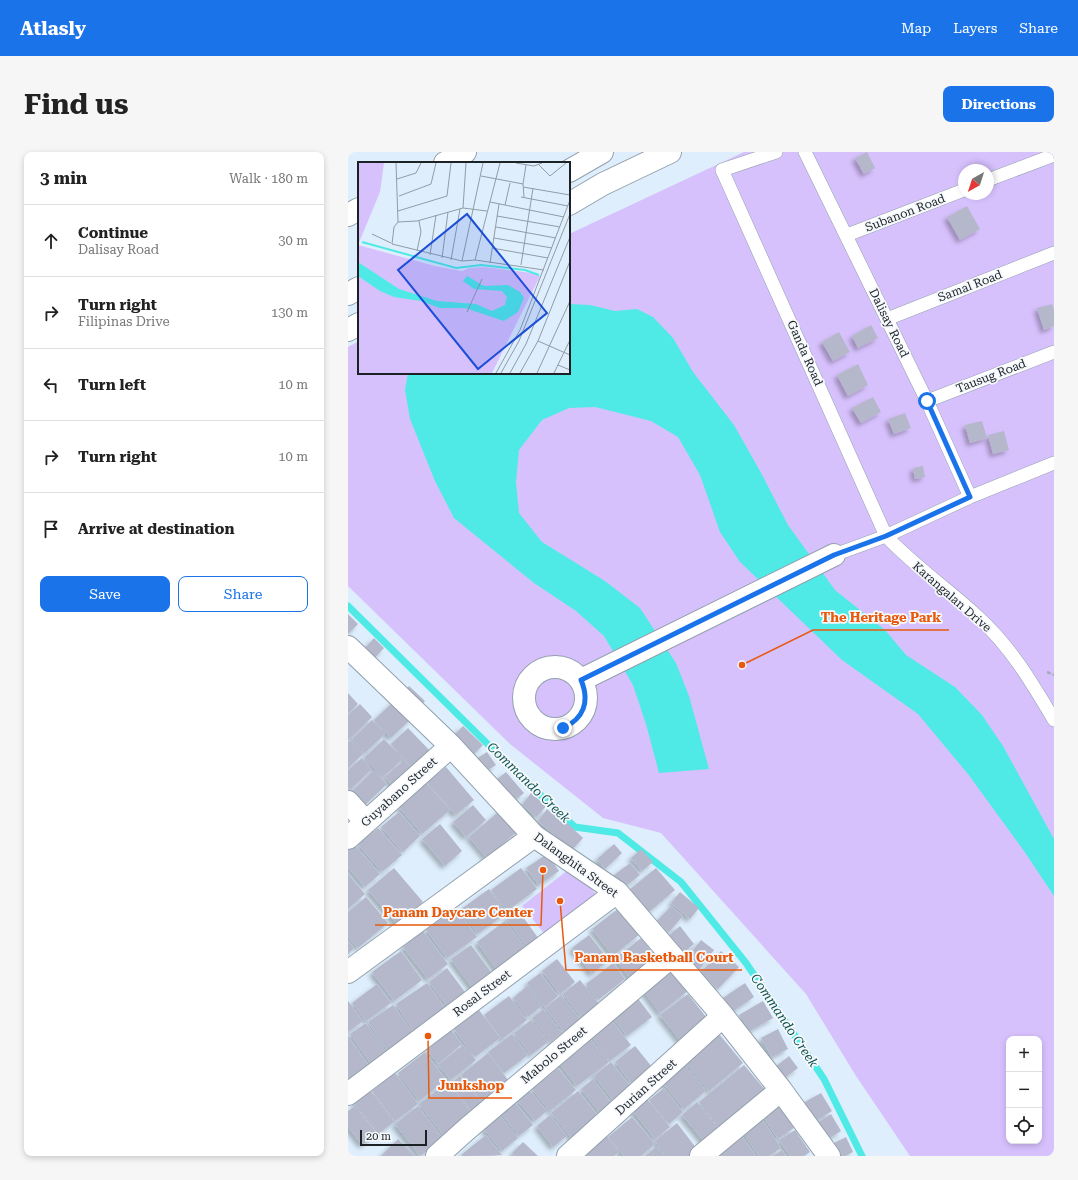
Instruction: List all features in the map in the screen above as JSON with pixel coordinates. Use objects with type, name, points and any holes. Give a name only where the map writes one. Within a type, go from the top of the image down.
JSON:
[{"type":"street","points":[[447,162],[465,152]]},
{"type":"street","points":[[570,170],[602,152]]},
{"type":"street","points":[[570,203],[603,184],[670,152]]},
{"type":"street","points":[[348,215],[358,210]]},
{"type":"street","points":[[348,294],[358,289]]},
{"type":"street","points":[[348,330],[358,325]]},
{"type":"street","points":[[586,678],[834,555]]},
{"type":"street","name":"Dalanghita Street","points":[[348,647],[450,746],[534,836],[616,892],[723,1016],[781,1090],[829,1156]]},
{"type":"street","name":"Guyabano Street","points":[[348,838],[450,746]]},
{"type":"street","points":[[348,802],[366,822]]},
{"type":"street","points":[[348,972],[534,836]]},
{"type":"street","name":"Rosal Street","points":[[348,1094],[616,892]]},
{"type":"street","name":"Mabolo Street","points":[[437,1156],[672,956]]},
{"type":"street","name":"Durian Street","points":[[568,1156],[723,1016]]},
{"type":"street","points":[[701,1156],[781,1090]]},
{"type":"lane","name":"Ganda Road","points":[[776,152],[722,170],[886,536]]},
{"type":"lane","name":"Dalisay Road","points":[[805,152],[927,401],[970,497]]},
{"type":"lane","points":[[994,178],[1054,155]]},
{"type":"lane","name":"Subanon Road","points":[[847,235],[958,192]]},
{"type":"lane","name":"Samal Road","points":[[887,319],[1054,253]]},
{"type":"lane","name":"Tausug Road","points":[[927,401],[1054,352]]},
{"type":"lane","points":[[834,555],[886,536],[970,497],[1054,463]]},
{"type":"lane","name":"Karangalan Drive","points":[[886,536],[901,552],[979,617],[1020,663],[1054,720]]},
{"type":"shaded area","points":[[744,152],[1054,152],[1054,1156],[910,1156],[856,1076],[806,994],[661,833],[603,818],[510,744],[348,586],[348,347],[358,342],[358,374],[570,374],[570,234]]},
{"type":"shaded area","points":[[570,304],[590,305],[615,311],[637,309],[653,317],[673,338],[693,372],[734,425],[788,525],[835,590],[885,630],[906,655],[955,687],[982,715],[1003,746],[1054,839],[1054,896],[1024,851],[968,774],[918,714],[842,660],[740,562],[720,532],[700,475],[678,437],[651,421],[595,407],[569,408],[542,420],[519,450],[516,482],[519,513],[542,542],[605,581],[640,608],[676,663],[689,696],[709,769],[659,773],[646,724],[633,685],[604,636],[576,611],[534,583],[454,518],[435,481],[410,419],[405,390],[408,374],[570,374]]},
{"type":"shaded area","points":[[573,866],[598,897],[547,937],[522,906]]},
{"type":"building","points":[[867,152],[875,168],[864,174],[855,158]]},
{"type":"building","points":[[967,206],[980,229],[960,240],[947,217]]},
{"type":"building","points":[[1052,304],[1054,310],[1054,326],[1044,330],[1037,308]]},
{"type":"building","points":[[871,325],[878,338],[858,348],[852,336]]},
{"type":"building","points":[[839,332],[850,352],[833,361],[822,342]]},
{"type":"building","points":[[858,364],[868,385],[848,396],[837,375]]},
{"type":"building","points":[[873,397],[881,412],[861,423],[852,408]]},
{"type":"building","points":[[905,413],[911,428],[894,434],[888,419]]},
{"type":"building","points":[[982,421],[987,438],[970,443],[965,425]]},
{"type":"building","points":[[1004,431],[1009,450],[993,454],[988,435]]},
{"type":"building","points":[[923,466],[925,477],[915,479],[913,468]]},
{"type":"building","points":[[348,614],[358,624],[348,634]]},
{"type":"building","points":[[374,638],[384,648],[372,661],[362,651]]},
{"type":"building","points":[[409,686],[425,701],[418,709],[401,694]]},
{"type":"building","points":[[348,693],[358,704],[348,714]]},
{"type":"building","points":[[395,700],[412,718],[391,738],[374,720]]},
{"type":"building","points":[[360,704],[372,717],[351,738],[348,735],[348,715]]},
{"type":"building","points":[[372,720],[385,734],[365,753],[352,739]]},
{"type":"building","points":[[463,726],[483,745],[471,757],[451,738]]},
{"type":"building","points":[[408,728],[432,753],[414,770],[391,744]]},
{"type":"building","points":[[384,739],[403,759],[383,777],[364,758]]},
{"type":"building","points":[[350,740],[363,754],[348,768],[348,742]]},
{"type":"building","points":[[487,752],[496,765],[485,772],[476,759]]},
{"type":"building","points":[[362,758],[372,769],[350,790],[348,787],[348,770]]},
{"type":"building","points":[[404,760],[413,770],[394,787],[385,777]]},
{"type":"building","points":[[446,767],[474,800],[456,815],[427,783]]},
{"type":"building","points":[[374,770],[387,784],[363,807],[350,793]]},
{"type":"building","points":[[506,772],[524,793],[513,802],[495,781]]},
{"type":"building","points":[[426,783],[450,810],[422,834],[399,807]]},
{"type":"building","points":[[531,793],[546,806],[537,817],[522,805]]},
{"type":"building","points":[[473,805],[486,820],[466,837],[453,822]]},
{"type":"building","points":[[504,807],[521,828],[487,858],[469,837]]},
{"type":"building","points":[[547,809],[565,824],[566,822],[583,838],[572,850],[538,821]]},
{"type":"building","points":[[399,812],[420,836],[403,852],[381,827]]},
{"type":"building","points":[[440,824],[462,851],[445,866],[422,839]]},
{"type":"building","points":[[378,828],[402,855],[382,872],[358,844]]},
{"type":"building","points":[[354,844],[380,874],[365,887],[348,867],[348,849]]},
{"type":"building","points":[[614,844],[622,853],[605,869],[597,859]]},
{"type":"building","points":[[641,849],[653,862],[642,871],[631,858]]},
{"type":"building","points":[[547,854],[559,871],[539,885],[526,868]]},
{"type":"building","points":[[630,863],[640,875],[623,888],[613,876]]},
{"type":"building","points":[[394,868],[423,902],[397,924],[368,890]]},
{"type":"building","points":[[521,868],[537,889],[507,911],[491,890]]},
{"type":"building","points":[[656,868],[675,890],[648,913],[629,890]]},
{"type":"building","points":[[348,874],[365,894],[348,909]]},
{"type":"building","points":[[489,889],[506,913],[478,934],[460,910]]},
{"type":"building","points":[[680,892],[699,908],[690,919],[671,903]]},
{"type":"building","points":[[366,897],[388,923],[358,948],[348,937],[348,912]]},
{"type":"building","points":[[671,906],[683,916],[669,932],[657,921]]},
{"type":"building","points":[[456,908],[477,937],[447,958],[426,930]]},
{"type":"building","points":[[619,908],[640,934],[613,956],[592,929]]},
{"type":"building","points":[[518,910],[541,942],[529,950],[506,918]]},
{"type":"building","points":[[505,921],[528,952],[499,973],[477,942]]},
{"type":"building","points":[[680,926],[694,944],[682,954],[667,937]]},
{"type":"building","points":[[423,931],[448,964],[428,979],[403,947]]},
{"type":"building","points":[[589,935],[609,960],[592,974],[572,948]]},
{"type":"building","points":[[641,938],[657,958],[631,979],[615,959]]},
{"type":"building","points":[[701,940],[714,950],[699,970],[686,959]]},
{"type":"building","points":[[348,941],[354,948],[348,954]]},
{"type":"building","points":[[471,945],[494,976],[474,990],[451,959]]},
{"type":"building","points":[[401,951],[422,980],[394,1001],[372,972]]},
{"type":"building","points":[[721,951],[739,967],[718,989],[700,973]]},
{"type":"building","points":[[557,959],[575,982],[560,994],[542,971]]},
{"type":"building","points":[[613,963],[625,979],[598,1000],[586,984]]},
{"type":"building","points":[[447,968],[468,996],[450,1010],[429,982]]},
{"type":"building","points":[[672,968],[689,990],[660,1013],[643,990]]},
{"type":"building","points":[[540,973],[558,996],[545,1007],[527,983]]},
{"type":"building","points":[[580,980],[599,1004],[582,1018],[563,994]]},
{"type":"building","points":[[427,983],[449,1014],[417,1036],[396,1004]]},
{"type":"building","points":[[745,983],[754,997],[732,1012],[723,998]]},
{"type":"building","points":[[377,984],[391,1003],[366,1021],[352,1003]]},
{"type":"building","points":[[527,986],[542,1006],[528,1017],[513,998]]},
{"type":"building","points":[[688,994],[710,1022],[682,1043],[660,1015]]},
{"type":"building","points":[[561,995],[580,1019],[564,1032],[545,1008]]},
{"type":"building","points":[[509,996],[527,1020],[502,1039],[484,1015]]},
{"type":"building","points":[[636,996],[652,1017],[627,1036],[611,1015]]},
{"type":"building","points":[[348,1001],[363,1021],[348,1032]]},
{"type":"building","points":[[763,1001],[773,1018],[748,1032],[739,1015]]},
{"type":"building","points":[[393,1005],[416,1038],[391,1056],[368,1022]]},
{"type":"building","points":[[543,1009],[562,1033],[551,1042],[532,1018]]},
{"type":"building","points":[[479,1010],[500,1038],[475,1057],[454,1029]]},
{"type":"building","points":[[608,1016],[631,1045],[610,1061],[588,1032]]},
{"type":"building","points":[[531,1020],[548,1042],[531,1055],[514,1033]]},
{"type":"building","points":[[366,1023],[389,1056],[373,1067],[350,1034]]},
{"type":"building","points":[[778,1029],[788,1049],[772,1057],[761,1038]]},
{"type":"building","points":[[451,1030],[462,1044],[438,1064],[427,1050]]},
{"type":"building","points":[[512,1034],[528,1055],[504,1073],[488,1052]]},
{"type":"building","points":[[586,1034],[609,1062],[577,1086],[555,1058]]},
{"type":"building","points":[[719,1034],[743,1063],[709,1091],[685,1062]]},
{"type":"building","points":[[348,1036],[371,1069],[348,1085]]},
{"type":"building","points":[[463,1045],[476,1060],[451,1080],[438,1065]]},
{"type":"building","points":[[635,1046],[652,1067],[631,1083],[615,1062]]},
{"type":"building","points":[[425,1052],[446,1080],[419,1101],[398,1073]]},
{"type":"building","points":[[488,1053],[511,1084],[485,1105],[461,1075]]},
{"type":"building","points":[[789,1056],[798,1068],[783,1079],[774,1068]]},
{"type":"building","points":[[611,1062],[631,1087],[614,1101],[594,1076]]},
{"type":"building","points":[[685,1065],[706,1091],[684,1109],[663,1083]]},
{"type":"building","points":[[744,1065],[766,1091],[720,1129],[699,1102]]},
{"type":"building","points":[[558,1068],[576,1090],[550,1111],[532,1089]]},
{"type":"building","points":[[395,1073],[418,1104],[395,1121],[372,1091]]},
{"type":"building","points":[[460,1076],[483,1104],[472,1112],[450,1084]]},
{"type":"building","points":[[593,1079],[612,1104],[600,1113],[581,1089]]},
{"type":"building","points":[[448,1082],[473,1115],[444,1136],[419,1104]]},
{"type":"building","points":[[664,1088],[683,1112],[669,1124],[649,1100]]},
{"type":"building","points":[[370,1090],[394,1122],[378,1134],[354,1102]]},
{"type":"building","points":[[529,1090],[547,1111],[535,1121],[517,1100]]},
{"type":"building","points":[[578,1091],[599,1117],[572,1138],[551,1113]]},
{"type":"building","points":[[821,1093],[832,1111],[814,1122],[803,1103]]},
{"type":"building","points":[[647,1099],[670,1127],[655,1139],[633,1111]]},
{"type":"building","points":[[514,1101],[533,1125],[519,1136],[500,1112]]},
{"type":"building","points":[[697,1102],[720,1131],[706,1144],[682,1115]]},
{"type":"building","points":[[776,1102],[794,1128],[778,1139],[760,1112]]},
{"type":"building","points":[[355,1106],[377,1134],[362,1145],[348,1127],[348,1111]]},
{"type":"building","points":[[418,1106],[443,1139],[420,1156],[395,1124]]},
{"type":"building","points":[[831,1114],[841,1131],[825,1141],[815,1124]]},
{"type":"building","points":[[550,1115],[567,1136],[553,1147],[537,1126]]},
{"type":"building","points":[[500,1116],[518,1138],[502,1151],[484,1129]]},
{"type":"building","points":[[760,1116],[781,1148],[769,1156],[759,1156],[741,1130]]},
{"type":"building","points":[[632,1117],[655,1144],[641,1156],[624,1156],[608,1137]]},
{"type":"building","points":[[677,1123],[697,1149],[689,1156],[667,1156],[655,1141]]},
{"type":"building","points":[[795,1130],[810,1152],[804,1156],[790,1156],[779,1140]]},
{"type":"building","points":[[740,1133],[756,1156],[721,1156],[716,1150]]},
{"type":"building","points":[[486,1135],[502,1155],[461,1155]]},
{"type":"building","points":[[606,1135],[619,1152],[614,1156],[581,1156]]},
{"type":"building","points":[[846,1137],[853,1152],[845,1156],[838,1156],[832,1144]]},
{"type":"building","points":[[398,1139],[415,1156],[381,1156]]},
{"type":"building","points":[[523,1142],[538,1156],[516,1156],[512,1153]]},
{"type":"building","points":[[657,1146],[665,1156],[645,1156]]},
{"type":"building","points":[[782,1150],[786,1156],[773,1156]]},
{"type":"waterway","name":"Commando Creek","points":[[348,606],[516,772],[575,827],[618,833],[681,882],[746,963],[824,1079],[862,1156]]},
{"type":"place","name":"The Heritage Park","points":[[742,665]]},
{"type":"place","name":"Panam Daycare Center","points":[[543,870]]},
{"type":"place","name":"Panam Basketball Court","points":[[560,901]]},
{"type":"place","name":"Junkshop","points":[[428,1036]]},
{"type":"route","points":[[563,728],[572,724],[579,718],[584,710],[586,700],[585,690],[581,680],[834,555],[886,536],[970,497],[927,401]]}]
